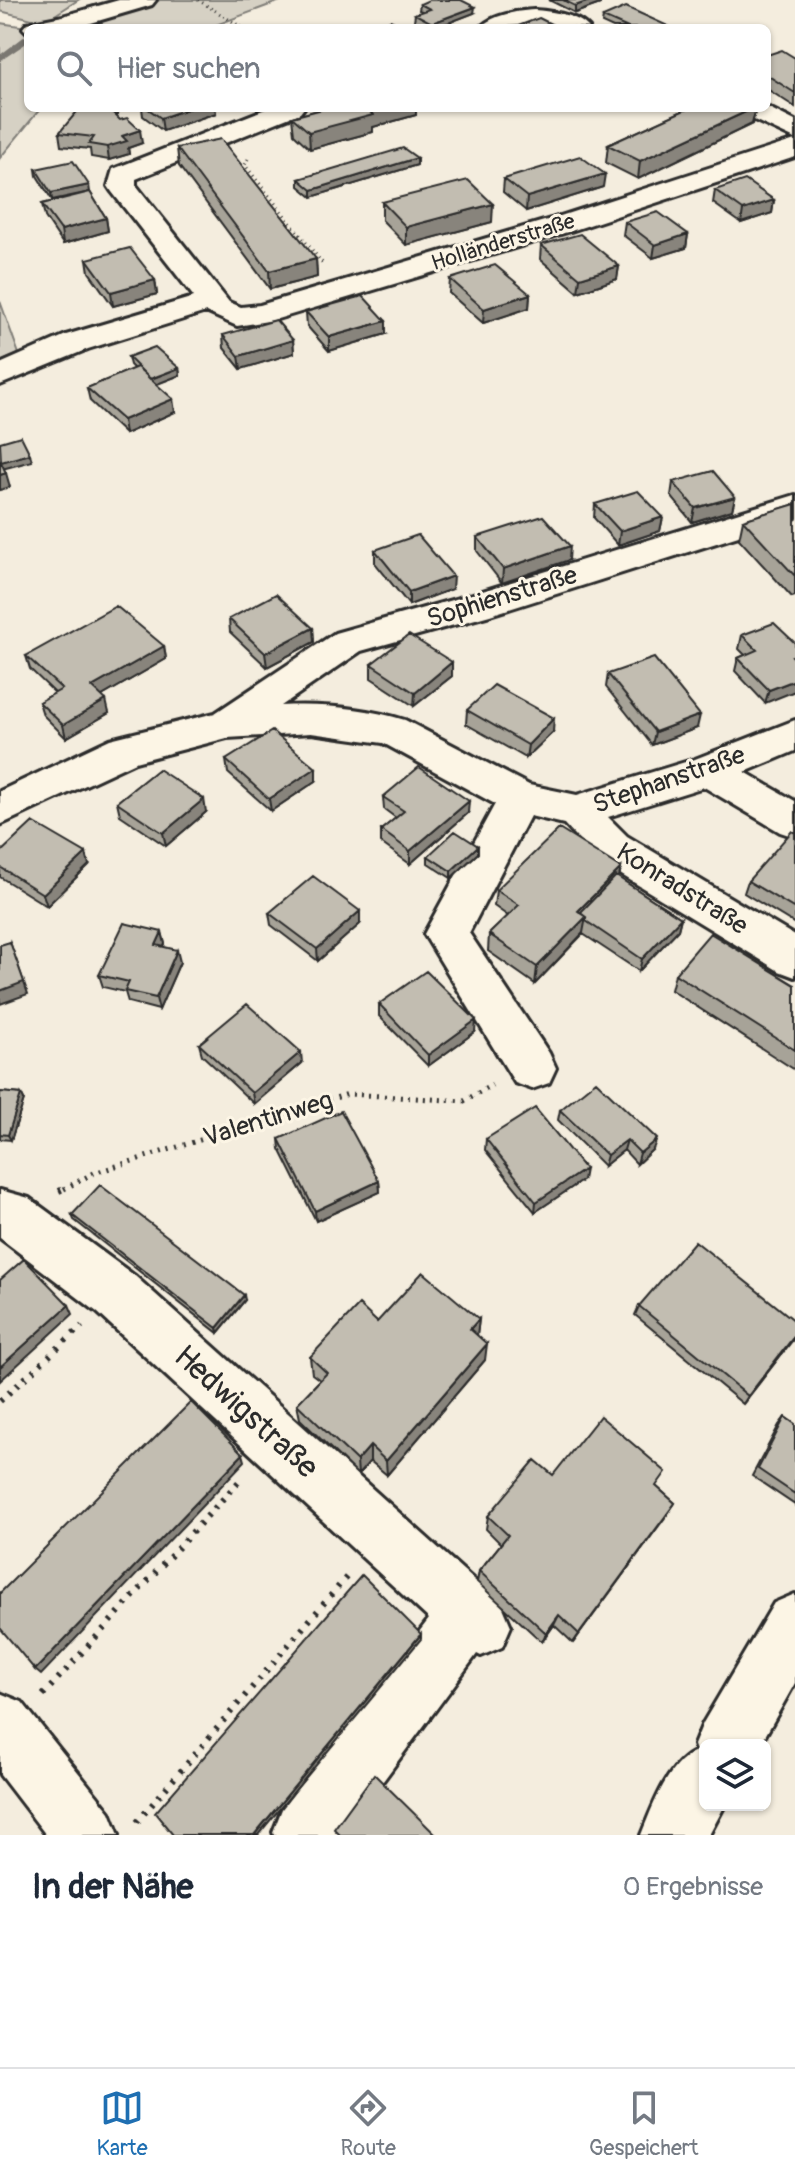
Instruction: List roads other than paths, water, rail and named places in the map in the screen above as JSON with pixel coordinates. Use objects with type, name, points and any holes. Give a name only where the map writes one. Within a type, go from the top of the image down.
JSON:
[{"type":"street","points":[[60,24],[144,0]]},
{"type":"street","points":[[502,24],[538,15],[565,24]]},
{"type":"street","name":"Holländerstraße","points":[[281,112],[123,175],[122,186],[212,301],[218,308],[237,317],[263,314],[561,225],[795,148]]},
{"type":"street","points":[[756,112],[795,131]]},
{"type":"street","points":[[0,375],[77,342],[212,301]]},
{"type":"street","name":"Sophienstraße","points":[[227,724],[348,642],[477,606],[795,506]]},
{"type":"street","name":"Stephanstraße","points":[[0,809],[124,750],[227,724],[311,719],[391,730],[519,798],[577,811],[709,770],[795,735]]},
{"type":"street","points":[[709,770],[795,821]]},
{"type":"street","points":[[519,798],[446,934],[530,1066]]},
{"type":"street","name":"Konradstraße","points":[[577,811],[612,848],[795,958]]},
{"type":"street","name":"Hedwigstraße","points":[[6,1214],[116,1294],[475,1621],[305,1832]]},
{"type":"street","points":[[728,1739],[795,1624]]},
{"type":"street","points":[[4,1729],[87,1835]]},
{"type":"street","points":[[673,1835],[699,1790]]},
{"type":"waterway","points":[[0,59],[24,41]]}]
